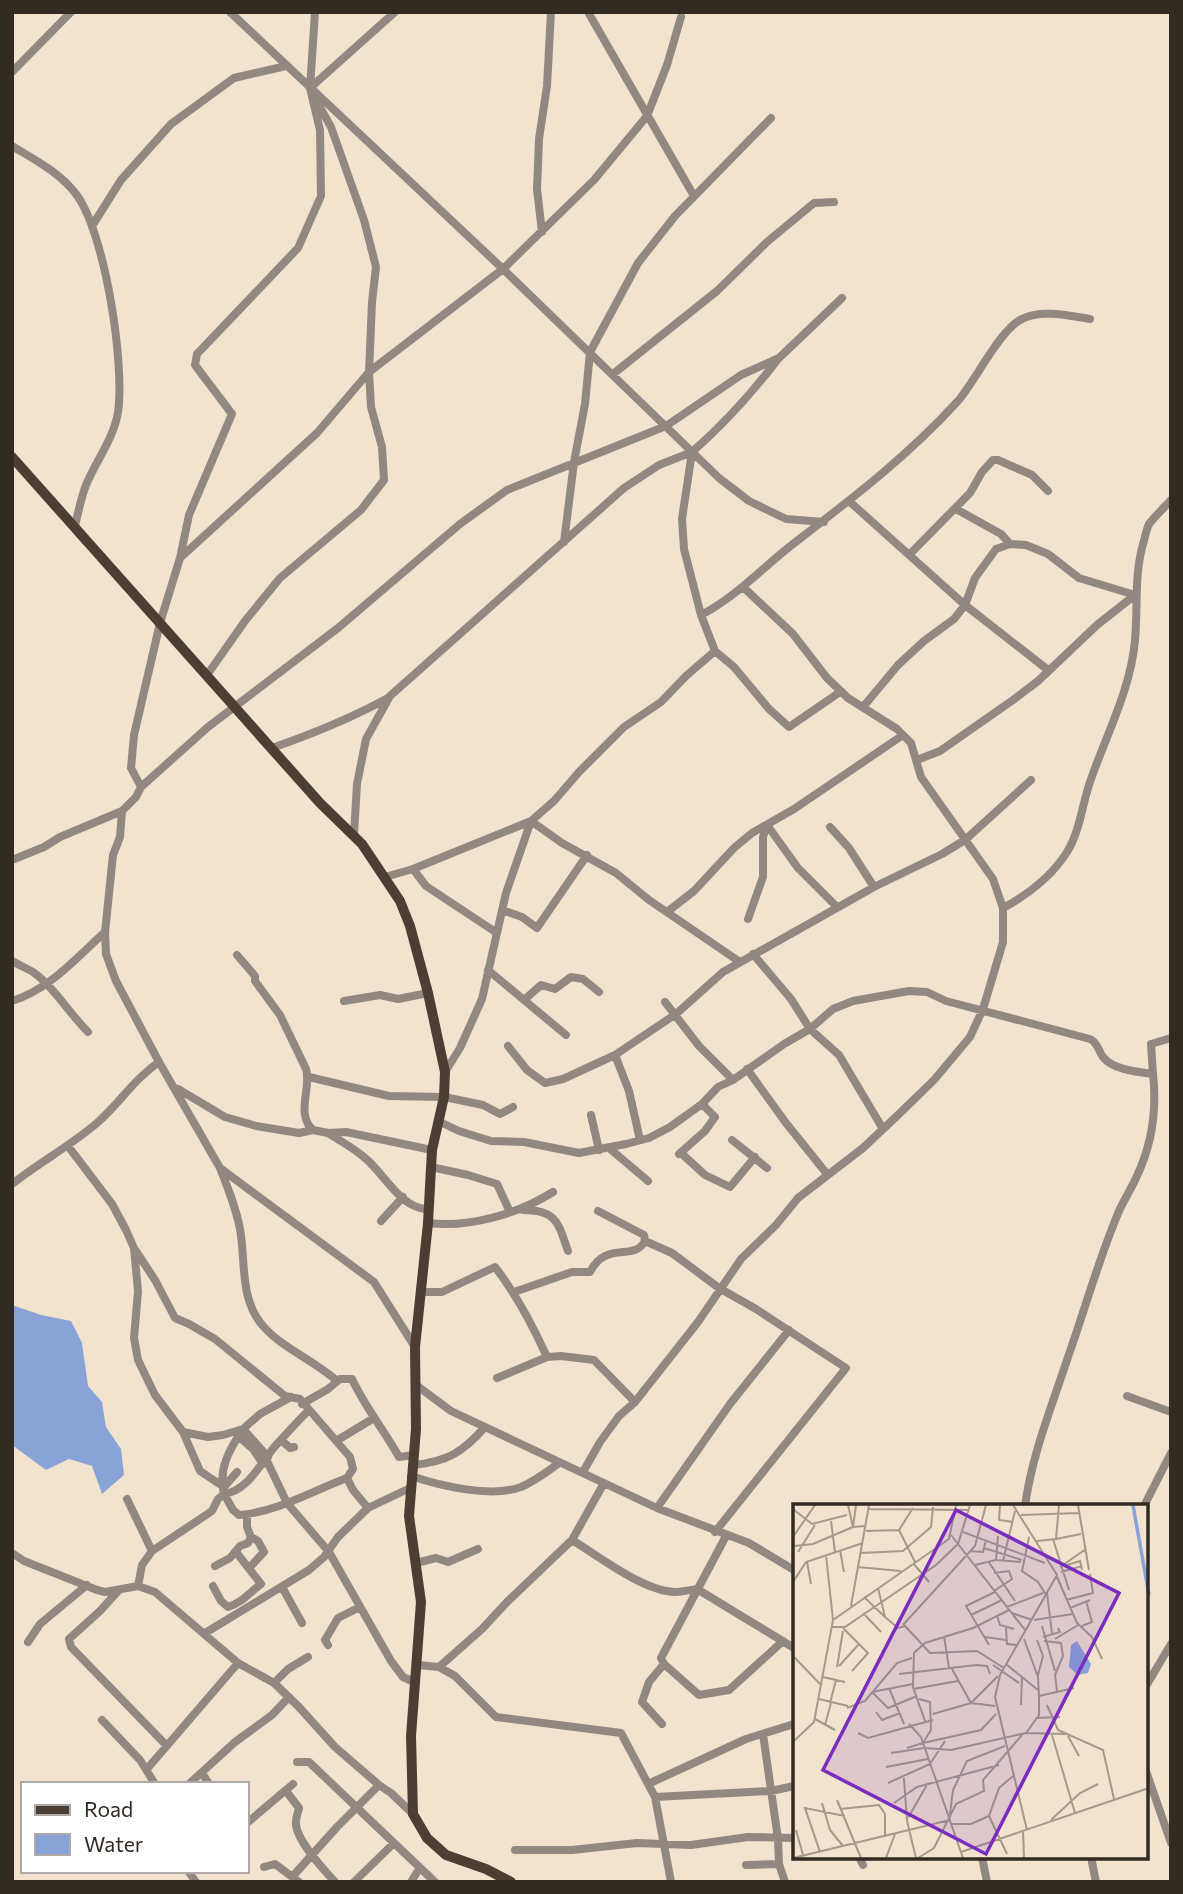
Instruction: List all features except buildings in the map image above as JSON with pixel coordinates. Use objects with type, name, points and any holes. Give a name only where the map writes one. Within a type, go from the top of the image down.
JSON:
[{"type":"main road","points":[[12,457],[320,803],[354,834],[400,901],[410,926],[445,1072],[444,1097],[432,1150],[428,1223],[415,1347],[410,1527],[421,1602],[411,1736],[413,1814],[427,1838],[446,1855],[486,1869],[511,1882]]},
{"type":"street","points":[[12,72],[71,12]]},
{"type":"street","points":[[230,12],[503,269],[719,478],[749,501],[786,519],[824,522]]},
{"type":"street","points":[[141,787],[131,768],[134,735],[160,624],[180,558],[189,514],[232,414],[195,365],[197,354],[298,248],[321,196],[320,130],[310,88],[315,12]]},
{"type":"street","points":[[310,88],[395,12]]},
{"type":"street","points":[[542,232],[537,189],[538,151],[547,86],[551,12]]},
{"type":"street","points":[[588,12],[694,196]]},
{"type":"street","points":[[180,558],[317,433],[369,372],[503,269],[594,180],[647,116],[667,65],[681,17]]},
{"type":"street","points":[[92,226],[121,180],[171,124],[234,78],[286,66]]},
{"type":"street","points":[[207,674],[280,578],[361,510],[384,480],[382,447],[371,407],[369,372],[376,267],[364,220],[331,128],[310,88]]},
{"type":"street","points":[[564,542],[590,352],[638,262],[694,196],[771,118]]},
{"type":"street","points":[[12,146],[55,172],[77,195],[92,226],[105,270],[119,373],[118,413],[106,446],[85,486],[75,526]]},
{"type":"street","points":[[613,374],[708,299],[767,242],[814,203],[834,202]]},
{"type":"street","points":[[272,748],[357,715],[390,696],[624,488],[659,465],[692,452],[714,433],[749,396],[779,358],[842,298]]},
{"type":"street","points":[[701,615],[721,604],[849,502],[932,429],[959,400],[1009,329],[1021,319],[1036,315],[1090,319]]},
{"type":"street","points":[[12,860],[121,811],[136,797],[141,787],[235,706],[338,628],[460,524],[507,491],[666,426],[741,375],[779,358]]},
{"type":"street","points":[[692,452],[682,529],[684,549],[701,615],[715,651],[734,667],[769,709],[789,727],[840,692]]},
{"type":"street","points":[[909,555],[971,493],[982,472],[993,460],[1032,475],[1048,491]]},
{"type":"street","points":[[1003,908],[1042,880],[1066,853],[1076,834],[1088,786],[1131,666],[1139,558],[1148,526],[1171,500]]},
{"type":"street","points":[[849,502],[965,605],[1048,670]]},
{"type":"street","points":[[956,509],[1001,534],[1010,544]]},
{"type":"street","points":[[863,707],[898,665],[954,619],[965,605],[975,578],[996,549],[1010,544],[1026,545],[1048,554],[1079,578],[1135,594]]},
{"type":"street","points":[[583,1472],[619,1416],[635,1402],[698,1322],[741,1259],[776,1225],[798,1198],[863,1148],[934,1080],[970,1037],[983,1009],[1003,942],[1003,908],[993,879],[921,777],[911,743],[840,692],[793,634],[743,587]]},
{"type":"street","points":[[917,760],[940,751],[1013,700],[1135,594]]},
{"type":"street","points":[[385,877],[413,869],[531,821],[554,801],[624,727],[661,702],[715,651]]},
{"type":"street","points":[[354,834],[357,784],[366,739],[390,696]]},
{"type":"street","points":[[667,912],[694,891],[734,848],[752,833],[903,735]]},
{"type":"street","points":[[508,1046],[527,1070],[545,1083],[563,1079],[615,1055],[676,1014],[723,972],[837,907],[965,840],[1031,780]]},
{"type":"street","points":[[121,811],[120,837],[113,855],[105,932],[110,968],[159,1062],[220,1168],[236,1209],[243,1255],[242,1275],[253,1308],[263,1327],[337,1381]]},
{"type":"street","points":[[531,821],[562,843],[616,873],[740,962]]},
{"type":"street","points":[[445,1072],[472,1024],[482,999],[502,910],[531,821]]},
{"type":"street","points":[[767,825],[798,868],[837,907]]},
{"type":"street","points":[[748,919],[763,877],[763,837],[767,825]]},
{"type":"street","points":[[830,827],[849,848],[874,887]]},
{"type":"street","points":[[502,910],[522,917],[537,928],[587,855]]},
{"type":"street","points":[[413,869],[426,886],[497,933]]},
{"type":"street","points":[[12,1001],[28,996],[46,984],[105,932]]},
{"type":"street","points":[[753,954],[791,999],[810,1029],[839,1055],[883,1129]]},
{"type":"street","points":[[237,955],[255,976],[255,981],[280,1015],[309,1077],[304,1111],[307,1124],[313,1130]]},
{"type":"street","points":[[12,961],[34,973],[46,984],[70,1015],[88,1032]]},
{"type":"street","points":[[488,970],[566,1035]]},
{"type":"street","points":[[524,1000],[541,985],[555,989],[570,977],[583,979],[599,992]]},
{"type":"street","points":[[438,1121],[459,1131],[492,1140],[524,1142],[579,1153],[640,1140],[670,1126],[702,1104],[719,1087],[810,1029],[833,1009],[853,1001],[909,991],[927,992],[946,1000],[1090,1039],[1094,1041],[1104,1059],[1114,1065],[1153,1074]]},
{"type":"street","points":[[344,1001],[380,995],[398,999],[428,993]]},
{"type":"street","points":[[665,1002],[698,1046],[733,1080]]},
{"type":"street","points":[[1025,1504],[1028,1480],[1048,1413],[1119,1210],[1137,1177],[1147,1151],[1153,1126],[1155,1093],[1151,1044],[1171,1038]]},
{"type":"street","points":[[615,1055],[629,1091],[640,1140]]},
{"type":"street","points":[[12,1184],[68,1146],[100,1120],[133,1083],[159,1062]]},
{"type":"street","points":[[747,1069],[827,1174]]},
{"type":"street","points":[[309,1077],[389,1096],[444,1097],[483,1105],[500,1114],[513,1107]]},
{"type":"street","points":[[169,1079],[181,1093],[225,1117],[256,1126],[299,1133],[313,1130],[346,1132],[432,1150]]},
{"type":"street","points":[[702,1104],[715,1117],[705,1131],[680,1154],[705,1175],[730,1187],[755,1157]]},
{"type":"street","points":[[591,1115],[599,1150]]},
{"type":"street","points":[[328,1133],[365,1157],[403,1197],[418,1207],[429,1209]]},
{"type":"street","points":[[732,1140],[767,1168]]},
{"type":"street","points":[[68,1146],[112,1204],[175,1318],[215,1339],[285,1396],[291,1397],[299,1399],[354,1463],[353,1472],[347,1478],[287,1503],[239,1515],[233,1510],[223,1489],[221,1475],[227,1459],[241,1432],[260,1414],[291,1397]]},
{"type":"street","points":[[609,1148],[648,1181]]},
{"type":"street","points":[[432,1167],[468,1174],[497,1184],[513,1211]]},
{"type":"street","points":[[220,1168],[374,1282],[415,1347]]},
{"type":"street","points":[[428,1223],[441,1225],[471,1221],[513,1211],[539,1201],[553,1192]]},
{"type":"street","points":[[381,1222],[403,1197]]},
{"type":"street","points":[[513,1211],[542,1210],[554,1219],[568,1251]]},
{"type":"street","points":[[514,1292],[572,1272],[590,1272],[594,1263],[606,1255],[620,1250],[631,1252],[642,1247],[644,1235],[598,1211]]},
{"type":"street","points":[[645,1241],[671,1252],[719,1288],[846,1368],[715,1532]]},
{"type":"street","points":[[134,1248],[138,1292],[134,1338],[138,1360],[155,1395],[183,1432],[200,1471],[223,1489],[235,1490],[266,1460],[308,1411]]},
{"type":"street","points":[[421,1292],[442,1292],[495,1267],[531,1321],[547,1357]]},
{"type":"street","points":[[657,1508],[738,1393],[789,1330]]},
{"type":"street","points":[[497,1378],[547,1357],[594,1360],[635,1402]]},
{"type":"street","points":[[302,1404],[340,1379],[352,1379],[360,1398],[386,1433],[399,1457],[457,1488],[519,1488],[559,1463]]},
{"type":"street","points":[[416,1385],[451,1411],[657,1508],[748,1544],[793,1569]]},
{"type":"street","points":[[1127,1396],[1171,1412]]},
{"type":"street","points":[[336,1441],[374,1418]]},
{"type":"street","points":[[413,1465],[442,1461],[454,1455],[485,1427]]},
{"type":"street","points":[[183,1432],[208,1437],[241,1432]]},
{"type":"street","points":[[241,1432],[266,1460],[287,1503],[329,1552],[391,1661],[404,1677],[414,1682]]},
{"type":"street","points":[[281,1440],[290,1448],[294,1447]]},
{"type":"street","points":[[1145,1504],[1171,1453]]},
{"type":"street","points":[[138,1586],[142,1565],[152,1550],[212,1511],[223,1489],[237,1472]]},
{"type":"street","points":[[347,1478],[368,1508]]},
{"type":"street","points":[[439,1667],[482,1629],[572,1540],[604,1483]]},
{"type":"street","points":[[205,1633],[309,1570],[368,1508],[410,1488]]},
{"type":"street","points":[[127,1499],[152,1550]]},
{"type":"street","points":[[247,1515],[247,1527],[251,1537],[258,1541],[264,1552],[250,1567]]},
{"type":"street","points":[[726,1536],[661,1658],[664,1664],[699,1695],[729,1690],[783,1641]]},
{"type":"street","points":[[215,1566],[230,1558],[240,1546],[248,1543],[251,1537]]},
{"type":"street","points":[[572,1540],[658,1589],[676,1592],[696,1588],[793,1647]]},
{"type":"street","points":[[416,1563],[436,1558],[448,1562],[478,1549]]},
{"type":"street","points":[[213,1586],[221,1601],[228,1606],[247,1598],[261,1584],[236,1552]]},
{"type":"street","points":[[12,1553],[24,1561],[105,1592],[138,1586],[155,1592],[238,1663],[274,1683],[335,1747],[413,1814]]},
{"type":"street","points":[[28,1642],[40,1624],[87,1586]]},
{"type":"street","points":[[282,1587],[302,1623]]},
{"type":"street","points":[[118,1591],[73,1634],[69,1639],[71,1647],[167,1746]]},
{"type":"street","points":[[328,1645],[325,1640],[338,1618],[360,1607]]},
{"type":"street","points":[[1148,1683],[1171,1644]]},
{"type":"street","points":[[274,1683],[288,1669],[308,1657]]},
{"type":"street","points":[[147,1769],[238,1663]]},
{"type":"street","points":[[662,1724],[642,1702],[649,1682],[664,1664]]},
{"type":"street","points":[[417,1665],[439,1667],[455,1676],[496,1717],[621,1733],[655,1797],[671,1882]]},
{"type":"street","points":[[191,1782],[235,1742],[272,1715],[289,1697]]},
{"type":"street","points":[[102,1720],[147,1769],[154,1782]]},
{"type":"street","points":[[648,1784],[746,1739],[793,1724]]},
{"type":"street","points":[[763,1734],[779,1864],[785,1882]]},
{"type":"street","points":[[297,1762],[309,1762],[435,1882]]},
{"type":"street","points":[[202,1773],[208,1782]]},
{"type":"street","points":[[1148,1777],[1171,1843]]},
{"type":"street","points":[[662,1778],[670,1795]]},
{"type":"street","points":[[248,1822],[293,1784]]},
{"type":"street","points":[[264,1867],[275,1864],[295,1880],[311,1855],[379,1785]]},
{"type":"street","points":[[655,1797],[771,1791],[793,1786]]},
{"type":"street","points":[[286,1791],[299,1808],[295,1823],[311,1855],[335,1882]]},
{"type":"street","points":[[515,1850],[572,1850],[638,1843],[691,1845],[748,1837],[793,1838]]},
{"type":"street","points":[[354,1882],[393,1844]]},
{"type":"street","points":[[982,1859],[987,1882]]},
{"type":"street","points":[[1091,1859],[1096,1882]]},
{"type":"street","points":[[746,1865],[779,1864]]},
{"type":"street","points":[[411,1882],[419,1869]]},
{"type":"water","points":[[12,1305],[71,1321],[82,1343],[88,1386],[102,1402],[106,1427],[121,1449],[124,1475],[102,1494],[92,1466],[69,1459],[46,1470],[12,1445]]}]
